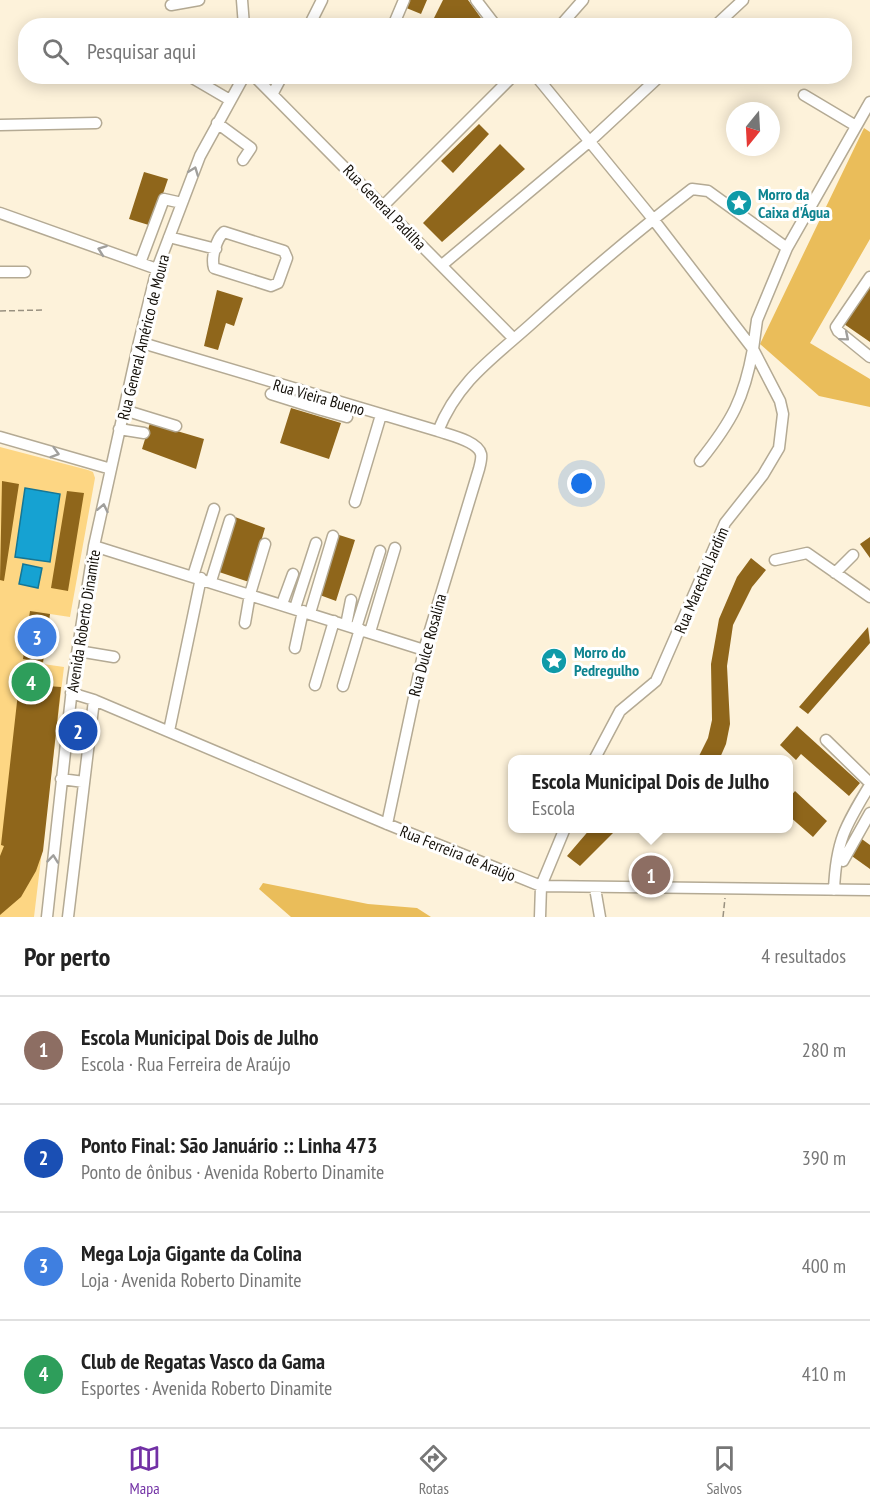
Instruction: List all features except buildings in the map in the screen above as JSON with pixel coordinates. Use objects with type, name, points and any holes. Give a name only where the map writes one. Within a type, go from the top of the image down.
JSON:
[{"type":"street","points":[[171,5],[199,0]]},
{"type":"street","points":[[242,0],[243,18]]},
{"type":"street","points":[[313,18],[322,0]]},
{"type":"street","points":[[396,18],[404,0]]},
{"type":"street","points":[[476,0],[490,18]]},
{"type":"street","points":[[567,18],[583,0]]},
{"type":"street","points":[[724,18],[743,0]]},
{"type":"street","points":[[203,84],[230,100]]},
{"type":"street","name":"Rua General Américo de Moura","points":[[111,469],[157,269],[200,156],[239,84]]},
{"type":"street","name":"Rua General Padilha","points":[[263,84],[514,339]]},
{"type":"street","points":[[273,93],[278,84]]},
{"type":"street","points":[[383,206],[505,84]]},
{"type":"street","name":"Rua Marechal Jardim","points":[[544,84],[653,219],[753,349],[780,400],[784,423],[778,448],[767,469],[725,523],[657,681],[620,711],[596,755]]},
{"type":"street","points":[[442,265],[590,141],[651,84]]},
{"type":"street","points":[[804,95],[856,126]]},
{"type":"street","points":[[700,461],[735,413],[748,373],[757,320],[787,248],[870,102]]},
{"type":"street","points":[[0,125],[96,123]]},
{"type":"street","points":[[217,123],[251,148],[243,160]]},
{"type":"street","points":[[438,431],[448,406],[465,383],[607,255],[692,189],[699,188],[708,191],[787,248]]},
{"type":"street","points":[[141,263],[164,200],[182,203]]},
{"type":"street","points":[[0,213],[157,269]]},
{"type":"street","points":[[224,232],[284,251],[287,258],[278,283],[271,286],[214,268],[216,249],[220,235],[224,232]]},
{"type":"street","points":[[169,237],[216,249]]},
{"type":"street","points":[[0,272],[25,272]]},
{"type":"street","points":[[870,278],[836,327],[870,357]]},
{"type":"street","name":"Rua Vieira Bueno","points":[[139,342],[324,405],[381,415],[465,441],[480,451],[482,456],[479,469]]},
{"type":"street","points":[[271,394],[324,405],[347,417]]},
{"type":"street","points":[[124,410],[176,426]]},
{"type":"street","points":[[355,502],[381,415]]},
{"type":"street","points":[[119,429],[144,433]]},
{"type":"street","points":[[0,437],[111,469]]},
{"type":"street","name":"Avenida Roberto Dinamite","points":[[47,917],[71,693],[94,546],[111,469]]},
{"type":"street","name":"Rua Dulce Rosalina","points":[[387,824],[424,650],[479,469]]},
{"type":"street","points":[[169,731],[202,578],[214,508]]},
{"type":"street","points":[[202,578],[230,520]]},
{"type":"street","points":[[303,611],[333,536]]},
{"type":"street","points":[[295,648],[316,543]]},
{"type":"street","points":[[245,623],[250,594],[265,544]]},
{"type":"street","points":[[94,546],[202,578],[424,650]]},
{"type":"street","points":[[358,628],[395,548]]},
{"type":"street","points":[[343,686],[380,551]]},
{"type":"street","points":[[775,560],[807,553],[865,594],[870,584]]},
{"type":"street","points":[[835,573],[853,555]]},
{"type":"street","points":[[282,604],[293,574]]},
{"type":"street","points":[[351,600],[358,628]]},
{"type":"street","points":[[315,686],[334,621]]},
{"type":"street","points":[[78,651],[114,657]]},
{"type":"street","name":"Rua Ferreira de Araújo","points":[[71,693],[94,700],[387,824],[541,886],[870,890]]},
{"type":"street","name":"Avenida Roberto Dinamite","points":[[68,917],[94,700]]},
{"type":"street","points":[[826,740],[870,784],[840,837],[836,855],[834,890]]},
{"type":"street","points":[[62,779],[84,782]]},
{"type":"street","points":[[843,861],[870,813]]},
{"type":"street","points":[[860,830],[870,837]]},
{"type":"street","points":[[540,917],[541,886],[563,833]]},
{"type":"street","points":[[50,884],[71,886]]},
{"type":"street","points":[[595,888],[600,917]]},
{"type":"path","points":[[0,311],[43,310]]},
{"type":"path","points":[[723,917],[726,888]]},
{"type":"shaded area","points":[[864,128],[870,132],[870,239],[810,343],[870,379],[870,407],[819,396],[760,344]]},
{"type":"shaded area","points":[[0,447],[88,470],[93,472],[95,478],[70,617],[50,614],[43,664],[64,667],[34,917],[0,917]]},
{"type":"shaded area","points":[[263,883],[368,904],[417,908],[431,917],[291,917],[259,889]]},
{"type":"water","points":[[25,488],[60,494],[50,562],[15,557]]},
{"type":"water","points":[[23,564],[42,568],[38,588],[19,584]]},
{"type":"place","name":"Morro da Caixa d'Água","points":[[739,203]]},
{"type":"place","name":"Mega Loja Gigante da Colina","points":[[37,637]]},
{"type":"place","name":"Morro do Pedregulho","points":[[554,661]]},
{"type":"place","name":"Club de Regatas Vasco da Gama","points":[[31,682]]},
{"type":"place","name":"Ponto Final: São Januário :: Linha 473","points":[[78,731]]},
{"type":"place","name":"Escola Municipal Dois de Julho","points":[[651,875]]}]
